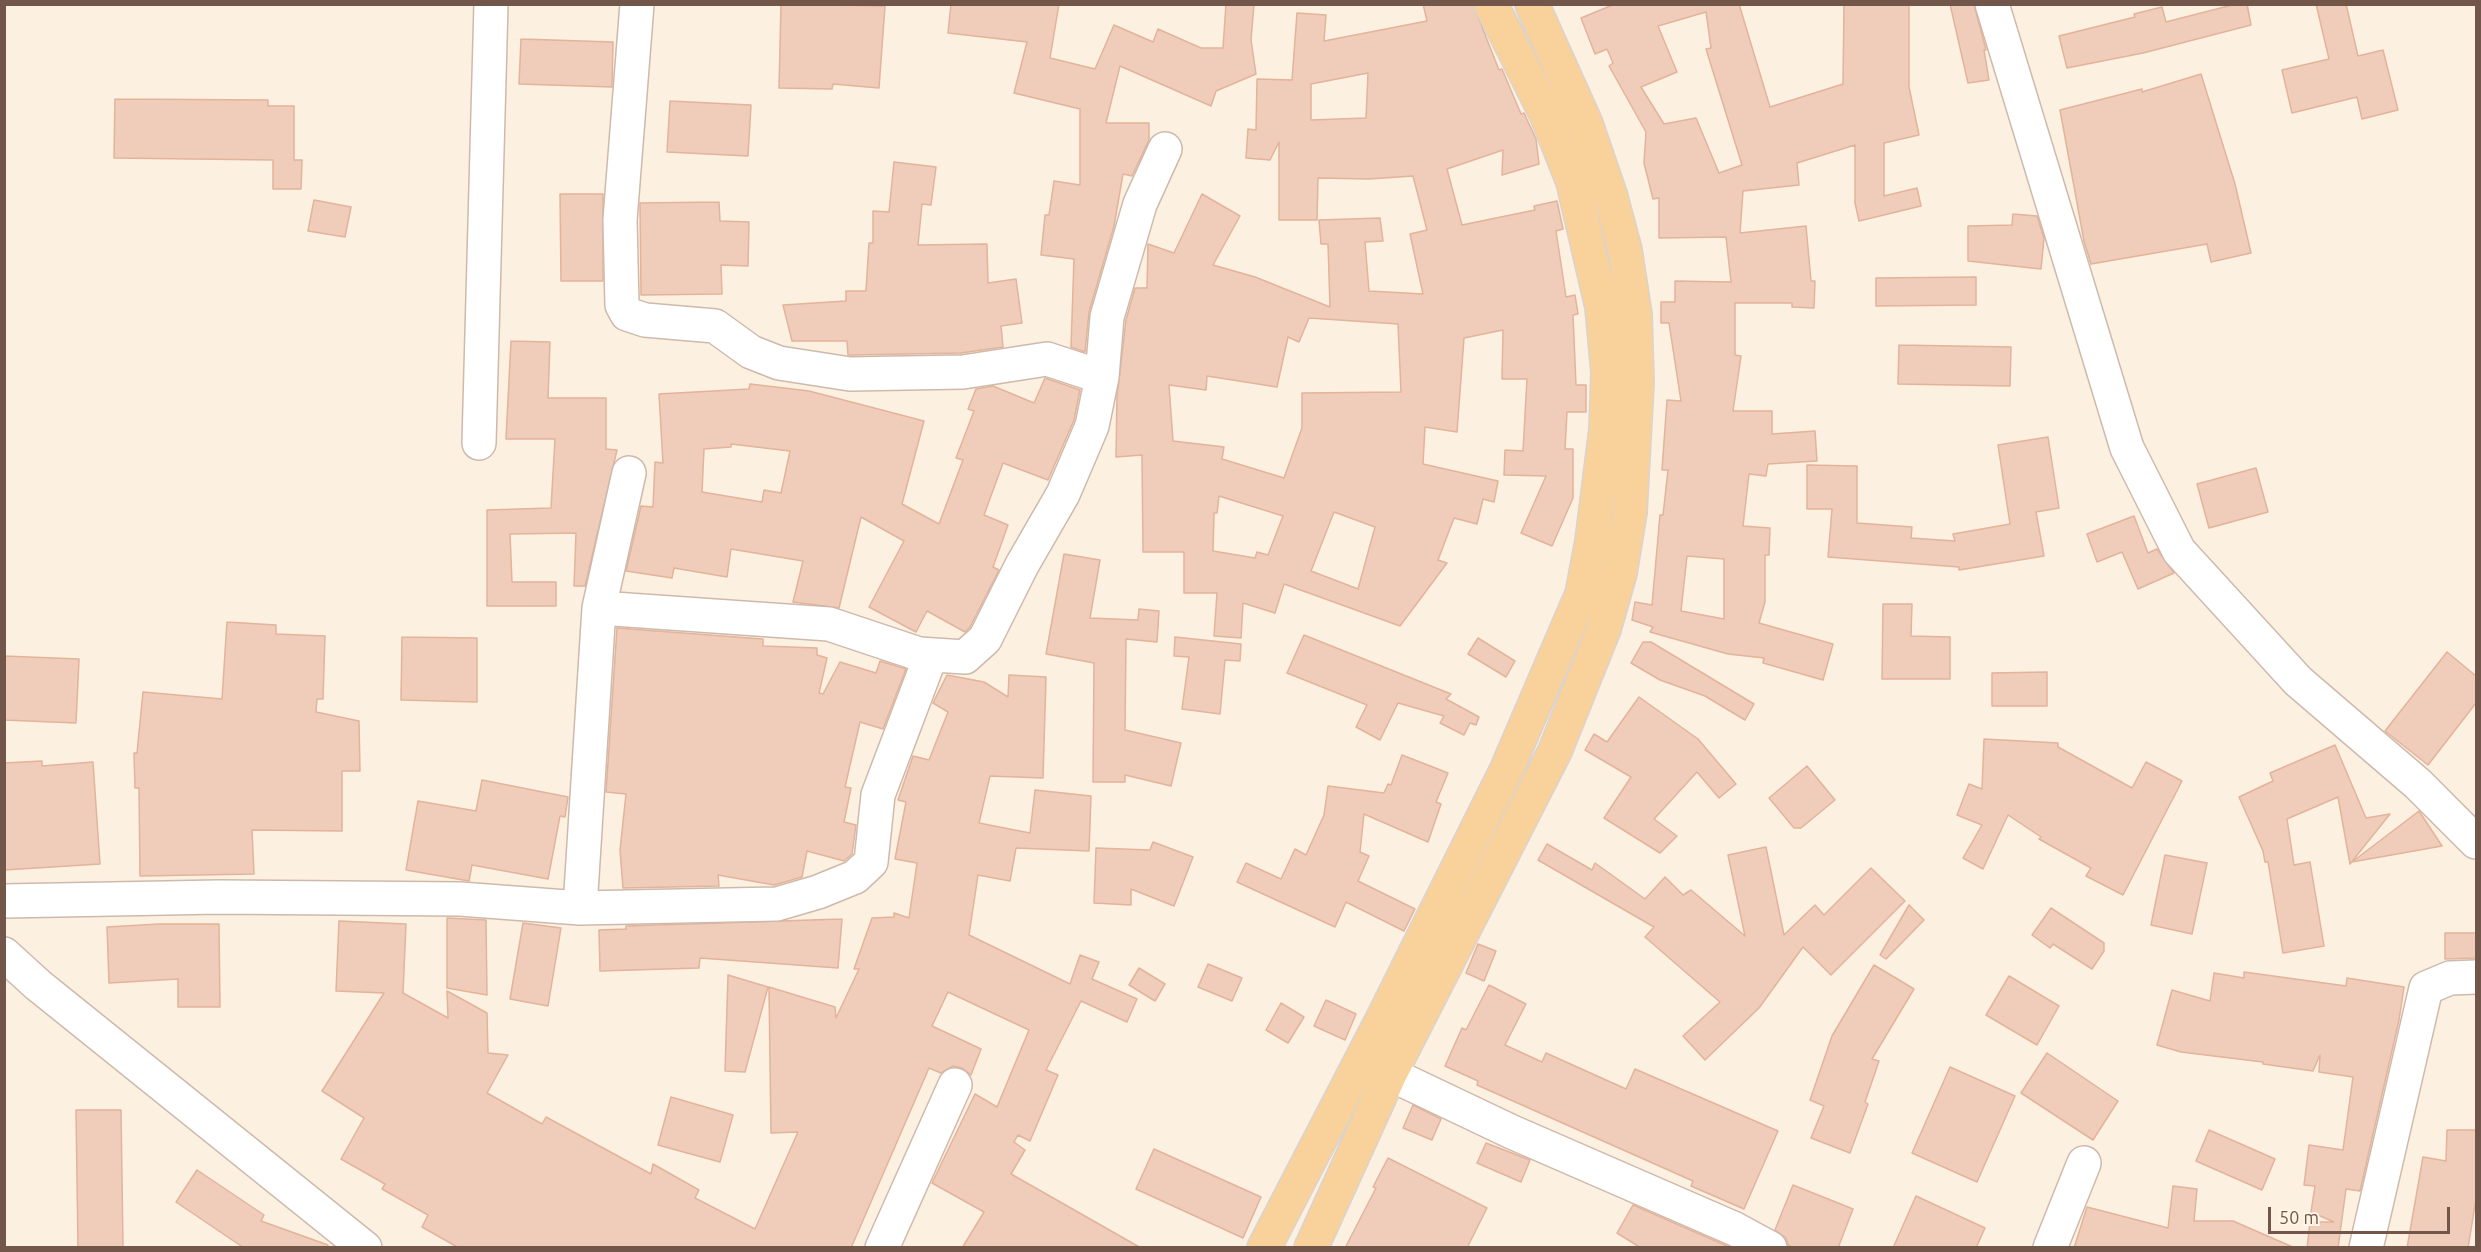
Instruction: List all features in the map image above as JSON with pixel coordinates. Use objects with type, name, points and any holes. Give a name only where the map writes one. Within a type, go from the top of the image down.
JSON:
[{"type":"main road","points":[[1264,1248],[1506,771],[1582,594],[1592,541],[1606,429],[1608,372],[1602,307],[1573,182],[1547,116],[1491,4]]},
{"type":"main road","points":[[1311,1248],[1390,1074],[1555,751],[1604,629],[1620,573],[1630,512],[1637,382],[1635,315],[1625,250],[1610,194],[1586,124],[1532,4]]},
{"type":"street","points":[[479,443],[491,4]]},
{"type":"street","points":[[637,4],[620,220],[622,305],[627,314],[645,320],[715,326],[751,352],[779,363],[850,374],[963,372],[1047,359],[1102,377]]},
{"type":"street","points":[[1992,4],[2127,448],[2179,551],[2298,681],[2418,784],[2476,842]]},
{"type":"street","points":[[599,608],[829,624],[919,654],[965,657],[985,639],[1022,565],[1063,494],[1092,426],[1102,377],[1107,317],[1140,204],[1165,149]]},
{"type":"street","points":[[580,908],[599,608],[629,473]]},
{"type":"street","points":[[4,901],[219,897],[460,899],[580,908],[777,904],[855,877],[871,862],[878,795],[931,655]]},
{"type":"street","points":[[4,954],[38,985],[364,1248]]},
{"type":"street","points":[[2366,1248],[2427,988],[2450,978],[2476,977]]},
{"type":"street","points":[[1390,1074],[1512,1132],[1735,1229],[1770,1248]]},
{"type":"street","points":[[882,1248],[955,1085]]},
{"type":"street","points":[[2050,1248],[2084,1163]]},
{"type":"building","points":[[781,4],[885,6],[879,88],[833,84],[832,89],[779,88]]},
{"type":"building","points":[[951,4],[1059,4],[1050,58],[1095,69],[1114,25],[1153,42],[1158,29],[1201,48],[1223,48],[1226,4],[1254,4],[1251,40],[1256,74],[1216,91],[1211,106],[1120,66],[1106,123],[1149,123],[1149,140],[1132,176],[1123,174],[1114,226],[1089,312],[1085,352],[1071,347],[1074,259],[1041,255],[1045,215],[1049,215],[1054,181],[1080,185],[1080,109],[1014,93],[1027,42],[948,33]]},
{"type":"building","points":[[1423,4],[1473,4],[1499,70],[1502,69],[1521,114],[1524,113],[1536,139],[1539,164],[1502,175],[1503,150],[1447,169],[1462,225],[1535,210],[1534,206],[1557,201],[1563,229],[1556,231],[1566,297],[1575,295],[1578,314],[1573,315],[1576,385],[1586,385],[1586,412],[1567,412],[1565,449],[1573,449],[1573,498],[1552,546],[1521,533],[1546,476],[1504,475],[1505,450],[1523,451],[1527,379],[1502,379],[1503,330],[1464,338],[1457,432],[1425,427],[1423,464],[1498,481],[1494,502],[1483,499],[1477,524],[1454,518],[1438,560],[1447,563],[1400,626],[1284,584],[1275,613],[1243,603],[1241,638],[1214,636],[1217,593],[1184,593],[1184,552],[1143,552],[1142,455],[1116,457],[1117,397],[1126,320],[1135,288],[1147,288],[1148,244],[1174,253],[1202,194],[1240,216],[1213,265],[1255,277],[1330,307],[1328,244],[1321,244],[1319,220],[1380,218],[1383,241],[1365,242],[1369,291],[1423,294],[1410,234],[1427,230],[1413,176],[1369,179],[1318,178],[1317,220],[1279,220],[1279,142],[1270,160],[1246,158],[1248,129],[1256,130],[1257,79],[1292,80],[1297,13],[1326,15],[1324,41],[1427,21]],"holes":[[[1368,73],[1366,118],[1311,120],[1311,84]],[[1309,318],[1398,324],[1401,392],[1302,393],[1302,428],[1284,478],[1222,459],[1224,447],[1173,441],[1169,385],[1206,390],[1207,376],[1277,387],[1288,337],[1299,342]],[[1219,496],[1283,516],[1268,555],[1257,552],[1255,558],[1213,551],[1214,513],[1217,513]],[[1334,512],[1375,527],[1358,589],[1311,571]]]},
{"type":"building","points":[[1615,4],[1739,4],[1770,107],[1843,84],[1844,4],[1909,4],[1909,87],[1919,135],[1884,143],[1884,196],[1917,188],[1921,206],[1859,221],[1855,203],[1855,145],[1797,163],[1799,185],[1743,191],[1740,233],[1806,226],[1811,281],[1815,281],[1814,308],[1792,307],[1792,303],[1735,303],[1735,355],[1741,356],[1733,411],[1772,411],[1772,434],[1815,431],[1817,461],[1768,464],[1766,476],[1749,474],[1743,526],[1770,528],[1769,555],[1765,555],[1765,602],[1759,623],[1833,644],[1823,680],[1763,663],[1764,658],[1728,654],[1650,632],[1653,627],[1632,620],[1635,602],[1652,605],[1660,515],[1663,515],[1668,470],[1662,470],[1667,400],[1681,401],[1669,323],[1661,323],[1661,302],[1675,302],[1675,281],[1731,282],[1726,237],[1659,238],[1659,198],[1653,199],[1644,163],[1646,132],[1609,66],[1613,63],[1607,49],[1595,54],[1581,18]],"holes":[[[1706,12],[1711,48],[1706,49],[1742,165],[1719,173],[1696,118],[1664,124],[1641,87],[1677,72],[1658,26]],[[1687,556],[1724,559],[1724,619],[1681,611]]]},
{"type":"building","points":[[1950,4],[1974,4],[1986,50],[1984,50],[1989,80],[1968,83]]},
{"type":"building","points":[[2236,4],[2247,4],[2251,25],[2143,53],[2067,68],[2059,36],[2135,17],[2134,14],[2162,7],[2166,22]]},
{"type":"building","points":[[2316,4],[2346,4],[2358,56],[2383,50],[2398,110],[2362,119],[2357,97],[2292,113],[2282,70],[2329,59]]},
{"type":"building","points":[[521,39],[613,42],[612,87],[519,84]]},
{"type":"building","points":[[2201,74],[2235,184],[2251,253],[2211,262],[2207,244],[2091,264],[2084,241],[2060,110],[2142,89],[2142,92]]},
{"type":"building","points":[[115,99],[268,100],[268,106],[294,106],[294,160],[302,160],[301,189],[273,189],[273,160],[114,158]]},
{"type":"building","points":[[670,101],[751,105],[748,156],[667,152]]},
{"type":"building","points":[[894,162],[936,167],[931,205],[922,204],[918,245],[987,244],[988,283],[1016,279],[1022,323],[1001,326],[1003,347],[961,353],[848,355],[847,341],[792,341],[783,305],[846,301],[846,291],[866,291],[869,243],[873,243],[873,211],[889,212]]},
{"type":"building","points":[[560,194],[603,194],[603,281],[561,281]]},
{"type":"building","points":[[314,200],[351,207],[345,237],[308,231]]},
{"type":"building","points":[[719,202],[720,221],[749,222],[748,266],[721,265],[722,294],[641,295],[640,203]]},
{"type":"building","points":[[2013,214],[2037,216],[2044,238],[2041,269],[1968,261],[1968,226],[2012,225]]},
{"type":"building","points":[[1976,277],[1976,305],[1876,306],[1876,278]]},
{"type":"building","points":[[511,341],[550,342],[548,398],[606,398],[606,449],[617,450],[585,586],[574,586],[576,533],[510,534],[512,582],[556,582],[556,606],[487,606],[487,510],[551,508],[555,439],[506,439]]},
{"type":"building","points":[[1899,345],[2011,347],[2010,386],[1898,384]]},
{"type":"building","points":[[1045,378],[1080,390],[1074,420],[1048,480],[1003,463],[984,515],[1008,525],[993,567],[999,570],[970,627],[965,632],[927,611],[916,632],[869,607],[904,541],[861,517],[839,608],[793,602],[803,561],[731,549],[727,577],[674,568],[672,578],[626,571],[641,506],[653,507],[655,462],[663,463],[659,394],[749,389],[750,384],[809,391],[924,421],[902,504],[939,524],[963,460],[956,458],[974,411],[968,409],[976,389],[993,386],[1034,403]],"holes":[[[731,444],[790,451],[781,493],[764,490],[762,502],[702,492],[704,449],[731,447]]]},
{"type":"building","points":[[2048,437],[2059,508],[2036,512],[2044,556],[1959,570],[1959,567],[1828,557],[1832,509],[1807,509],[1807,465],[1857,466],[1857,523],[1912,527],[1911,538],[1955,541],[1953,534],[2010,524],[1998,445]]},
{"type":"building","points":[[2256,468],[2268,512],[2209,528],[2197,484]]},
{"type":"building","points":[[2134,516],[2148,553],[2157,549],[2174,573],[2138,589],[2122,552],[2097,562],[2087,534]]},
{"type":"building","points":[[1064,554],[1100,560],[1090,618],[1138,620],[1139,609],[1159,611],[1157,642],[1126,639],[1125,730],[1181,743],[1171,786],[1125,775],[1125,782],[1093,782],[1094,663],[1046,654]]},
{"type":"building","points":[[1883,604],[1912,604],[1911,636],[1950,637],[1950,679],[1882,679]]},
{"type":"building","points":[[227,622],[276,625],[276,634],[325,636],[323,699],[317,699],[316,712],[359,721],[360,771],[342,771],[342,831],[252,830],[254,874],[140,876],[139,788],[135,788],[134,753],[137,753],[143,692],[222,699]]},
{"type":"building","points":[[617,628],[763,639],[763,646],[817,648],[817,655],[827,658],[819,693],[823,694],[840,662],[876,673],[880,661],[906,669],[883,729],[860,722],[845,787],[851,788],[844,822],[856,825],[852,854],[844,861],[807,851],[802,877],[774,885],[718,875],[719,886],[623,888],[620,850],[626,794],[606,792]]},
{"type":"building","points":[[1304,635],[1451,694],[1446,699],[1479,717],[1476,725],[1470,723],[1464,735],[1440,723],[1444,716],[1398,703],[1380,740],[1356,727],[1367,705],[1287,673]]},
{"type":"building","points":[[402,637],[477,638],[477,702],[401,700]]},
{"type":"building","points":[[1175,637],[1241,644],[1240,661],[1225,660],[1220,714],[1182,709],[1189,657],[1174,656]]},
{"type":"building","points":[[1478,638],[1515,661],[1506,677],[1468,654]]},
{"type":"building","points":[[1643,642],[1651,642],[1754,704],[1745,720],[1705,696],[1660,680],[1631,663]]},
{"type":"building","points":[[2447,652],[2476,676],[2476,703],[2428,765],[2385,731]]},
{"type":"building","points":[[4,656],[79,659],[76,723],[4,720]]},
{"type":"building","points":[[2047,672],[2047,706],[1992,706],[1992,673]]},
{"type":"building","points":[[947,675],[984,682],[1008,697],[1009,675],[1046,677],[1043,778],[990,776],[979,823],[1030,833],[1035,790],[1091,796],[1089,851],[1016,848],[1010,881],[978,875],[969,935],[1070,984],[1080,955],[1099,962],[1092,979],[1137,999],[1127,1022],[1081,1001],[1046,1070],[1058,1075],[1030,1141],[1018,1135],[1014,1142],[1025,1150],[1011,1174],[1141,1248],[962,1248],[984,1212],[932,1183],[975,1094],[997,1107],[1029,1030],[948,992],[932,1026],[981,1049],[971,1075],[962,1068],[953,1066],[941,1073],[929,1068],[851,1248],[459,1248],[422,1227],[428,1215],[382,1189],[385,1184],[341,1159],[364,1118],[322,1091],[384,993],[336,991],[339,921],[406,924],[403,993],[448,1018],[447,991],[487,1013],[488,1053],[508,1055],[487,1093],[542,1124],[546,1117],[651,1174],[653,1164],[699,1190],[695,1198],[755,1229],[798,1132],[771,1133],[769,987],[835,1007],[836,1018],[859,969],[854,969],[872,918],[894,917],[894,913],[909,918],[917,863],[895,859],[906,802],[898,800],[913,756],[929,760],[948,712],[933,703]]},
{"type":"building","points":[[1639,697],[1698,739],[1736,784],[1719,798],[1697,772],[1654,819],[1677,836],[1660,853],[1604,818],[1631,777],[1585,750],[1594,734],[1607,742]]},
{"type":"building","points":[[1984,739],[2058,743],[2058,747],[2132,788],[2146,762],[2182,781],[2123,895],[2086,876],[2091,868],[2039,839],[2041,837],[2008,815],[1983,869],[1963,858],[1982,825],[1957,815],[1969,784],[1982,789]]},
{"type":"building","points":[[2335,745],[2366,818],[2390,814],[2350,864],[2338,797],[2287,819],[2294,865],[2310,862],[2324,946],[2283,953],[2268,862],[2265,862],[2263,851],[2239,797],[2273,781],[2270,773]]},
{"type":"building","points":[[1402,755],[1448,773],[1436,802],[1441,804],[1428,842],[1364,814],[1360,852],[1369,856],[1358,881],[1415,909],[1404,931],[1346,902],[1335,927],[1237,882],[1246,863],[1281,879],[1295,849],[1306,855],[1324,815],[1328,786],[1384,793],[1388,784],[1391,785]]},
{"type":"building","points":[[42,761],[42,766],[93,762],[100,864],[4,870],[4,763]]},
{"type":"building","points":[[1807,766],[1835,800],[1801,828],[1794,828],[1769,798]]},
{"type":"building","points":[[482,780],[568,797],[565,817],[560,816],[548,879],[472,865],[469,881],[406,870],[418,801],[476,811]]},
{"type":"building","points":[[2419,811],[2442,846],[2352,862]]},
{"type":"building","points":[[1153,842],[1193,857],[1174,906],[1131,889],[1131,905],[1094,903],[1096,848],[1150,850]]},
{"type":"building","points":[[1547,844],[1592,870],[1595,863],[1645,899],[1665,877],[1683,895],[1691,890],[1745,936],[1728,855],[1766,847],[1784,935],[1815,905],[1824,915],[1871,868],[1905,901],[1831,975],[1803,947],[1759,1008],[1705,1060],[1683,1036],[1720,1002],[1645,937],[1654,927],[1538,860]]},
{"type":"building","points":[[2165,855],[2207,863],[2192,934],[2151,925]]},
{"type":"building","points":[[1909,905],[1924,920],[1886,959],[1880,955]]},
{"type":"building","points":[[2051,908],[2104,943],[2104,951],[2092,969],[2053,944],[2050,948],[2032,935]]},
{"type":"building","points":[[447,918],[486,920],[487,995],[447,988]]},
{"type":"building","points":[[842,919],[838,968],[700,958],[699,968],[600,971],[599,930],[626,929],[626,926]]},
{"type":"building","points":[[523,923],[561,928],[548,1006],[510,999]]},
{"type":"building","points":[[219,924],[220,1007],[178,1007],[178,979],[109,983],[107,927]]},
{"type":"building","points":[[2445,933],[2476,933],[2476,958],[2445,959]]},
{"type":"building","points":[[1478,944],[1496,951],[1484,981],[1466,973]]},
{"type":"building","points":[[1208,964],[1242,978],[1232,1001],[1198,987]]},
{"type":"building","points":[[1874,965],[1914,989],[1872,1059],[1879,1061],[1865,1102],[1868,1104],[1850,1153],[1811,1138],[1824,1106],[1810,1100],[1832,1036]]},
{"type":"building","points":[[1139,968],[1165,984],[1155,1001],[1129,985]]},
{"type":"building","points":[[2244,972],[2346,986],[2347,978],[2404,987],[2399,1020],[2360,1191],[2346,1189],[2338,1248],[2307,1248],[2310,1222],[2334,1222],[2311,1212],[2315,1186],[2304,1185],[2309,1145],[2343,1150],[2353,1077],[2319,1072],[2320,1055],[2313,1071],[2181,1052],[2157,1045],[2172,990],[2210,1001],[2214,973],[2244,978]]},
{"type":"building","points":[[728,975],[768,987],[745,1072],[725,1071]]},
{"type":"building","points":[[2009,976],[2059,1006],[2037,1045],[1986,1015]]},
{"type":"building","points":[[1489,985],[1526,1004],[1505,1045],[1542,1062],[1546,1053],[1626,1089],[1635,1069],[1778,1131],[1744,1209],[1691,1186],[1693,1181],[1477,1085],[1478,1081],[1445,1066],[1462,1028],[1466,1030]]},
{"type":"building","points":[[1326,1000],[1356,1014],[1345,1040],[1314,1026]]},
{"type":"building","points":[[1281,1003],[1304,1017],[1288,1043],[1266,1030]]},
{"type":"building","points":[[2047,1053],[2118,1101],[2093,1140],[2021,1093]]},
{"type":"building","points":[[1950,1067],[2015,1096],[1977,1182],[1912,1153]]},
{"type":"building","points":[[671,1097],[733,1115],[720,1162],[658,1145]]},
{"type":"building","points":[[1413,1105],[1441,1119],[1432,1140],[1403,1128]]},
{"type":"building","points":[[76,1110],[121,1110],[123,1248],[78,1248]]},
{"type":"building","points":[[2209,1130],[2275,1159],[2262,1190],[2196,1161]]},
{"type":"building","points":[[2447,1130],[2476,1130],[2476,1199],[2468,1248],[2407,1248],[2423,1157],[2446,1161]]},
{"type":"building","points":[[1486,1143],[1530,1160],[1521,1182],[1477,1163]]},
{"type":"building","points":[[1154,1149],[1261,1197],[1243,1238],[1136,1189]]},
{"type":"building","points":[[1388,1158],[1487,1208],[1467,1248],[1345,1248],[1376,1188],[1373,1187]]},
{"type":"building","points":[[197,1170],[264,1215],[261,1221],[328,1245],[327,1248],[244,1248],[176,1202]]},
{"type":"building","points":[[1793,1185],[1853,1209],[1838,1248],[1794,1248],[1788,1245],[1786,1238],[1775,1230]]},
{"type":"building","points":[[2173,1186],[2197,1189],[2194,1221],[2233,1221],[2295,1248],[2074,1248],[2087,1207],[2168,1228]]},
{"type":"building","points":[[1916,1196],[1985,1228],[1976,1248],[1893,1248]]},
{"type":"building","points":[[1633,1205],[1730,1248],[1641,1248],[1617,1233]]}]
